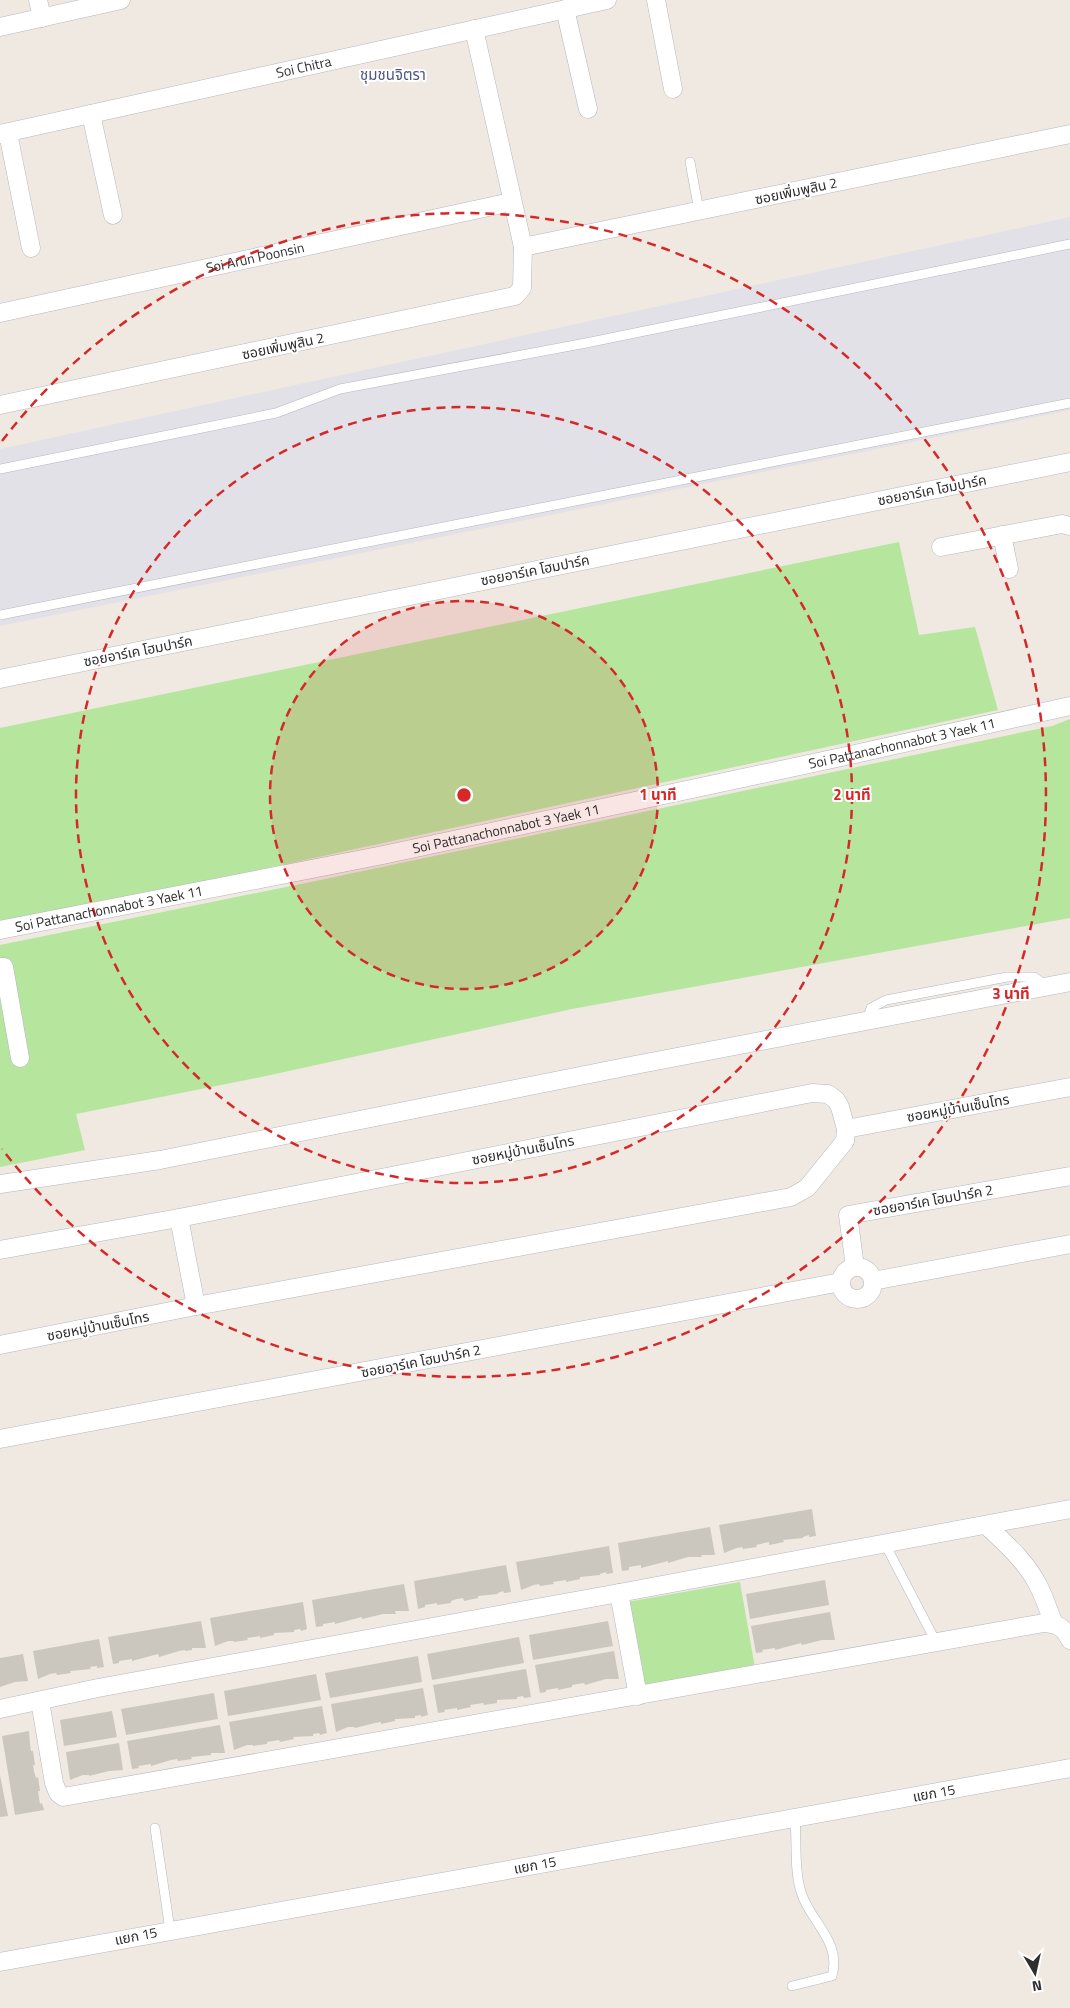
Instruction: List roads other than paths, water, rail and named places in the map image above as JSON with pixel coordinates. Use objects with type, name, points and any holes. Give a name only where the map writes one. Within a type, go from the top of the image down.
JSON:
[{"type":"street","points":[[38,0],[42,18]]},
{"type":"street","points":[[0,27],[121,0]]},
{"type":"street","name":"Soi Chitra","points":[[4,134],[608,0]]},
{"type":"street","points":[[656,0],[673,89]]},
{"type":"street","points":[[565,9],[588,109]]},
{"type":"street","name":"ซอยเพิ่มพูสิน 2","points":[[0,405],[505,300],[515,296],[522,288],[523,247],[511,202],[474,29]]},
{"type":"street","points":[[91,114],[113,215]]},
{"type":"street","points":[[4,134],[32,248]]},
{"type":"street","name":"ซอยเพิ่มพูสิน 2","points":[[523,247],[1070,134]]},
{"type":"street","name":"Soi Arun Poonsin","points":[[0,313],[511,202]]},
{"type":"street","name":"ซอยอาร์เค โฮมปาร์ค","points":[[0,679],[1070,462]]},
{"type":"street","points":[[941,547],[1062,524],[1070,526]]},
{"type":"street","points":[[1002,535],[1009,569]]},
{"type":"street","name":"Soi Pattanachonnabot 3 Yaek 11","points":[[0,930],[383,855],[1070,706]]},
{"type":"street","points":[[0,967],[4,967],[20,1058]]},
{"type":"street","points":[[0,1184],[160,1160],[625,1067],[1070,982]]},
{"type":"street","name":"ซอยหมู่บ้านเซ็นโทร","points":[[846,1129],[1070,1087]]},
{"type":"street","name":"ซอยหมู่บ้านเซ็นโทร","points":[[0,1250],[179,1218],[812,1093],[828,1094],[836,1100],[846,1129],[845,1141],[807,1188],[791,1197],[196,1306],[0,1345]]},
{"type":"street","name":"ซอยอาร์เค โฮมปาร์ค 2","points":[[855,1267],[848,1215],[1070,1176]]},
{"type":"street","points":[[179,1218],[196,1306]]},
{"type":"street","points":[[873,1281],[1070,1244]]},
{"type":"street","points":[[855,1267],[860,1267],[869,1272],[873,1281],[873,1286],[867,1295],[858,1299],[852,1298],[844,1292],[841,1282],[846,1272],[855,1267]]},
{"type":"street","name":"ซอยอาร์เค โฮมปาร์ค 2","points":[[0,1439],[841,1282]]},
{"type":"street","points":[[0,1709],[98,1688],[618,1594],[1070,1509]]},
{"type":"street","points":[[986,1525],[1010,1547],[1032,1574],[1070,1640]]},
{"type":"street","points":[[618,1594],[638,1696]]},
{"type":"street","points":[[40,1701],[54,1783],[58,1793],[63,1798],[1044,1623],[1061,1623]]},
{"type":"street","name":"แยก 15","points":[[0,1962],[1070,1768]]},
{"type":"lane","points":[[690,162],[700,211]]},
{"type":"lane","points":[[0,469],[276,413],[340,389],[586,343],[1070,244]]},
{"type":"lane","points":[[0,615],[1070,403]]},
{"type":"lane","points":[[885,1544],[936,1642]]},
{"type":"lane","points":[[792,1986],[832,1976],[834,1966],[833,1948],[806,1906],[801,1890],[798,1872],[796,1818]]},
{"type":"lane","points":[[154,1828],[170,1930]]},
{"type":"district","name":"ชุมชนจิตรา","points":[[393,75]]}]
